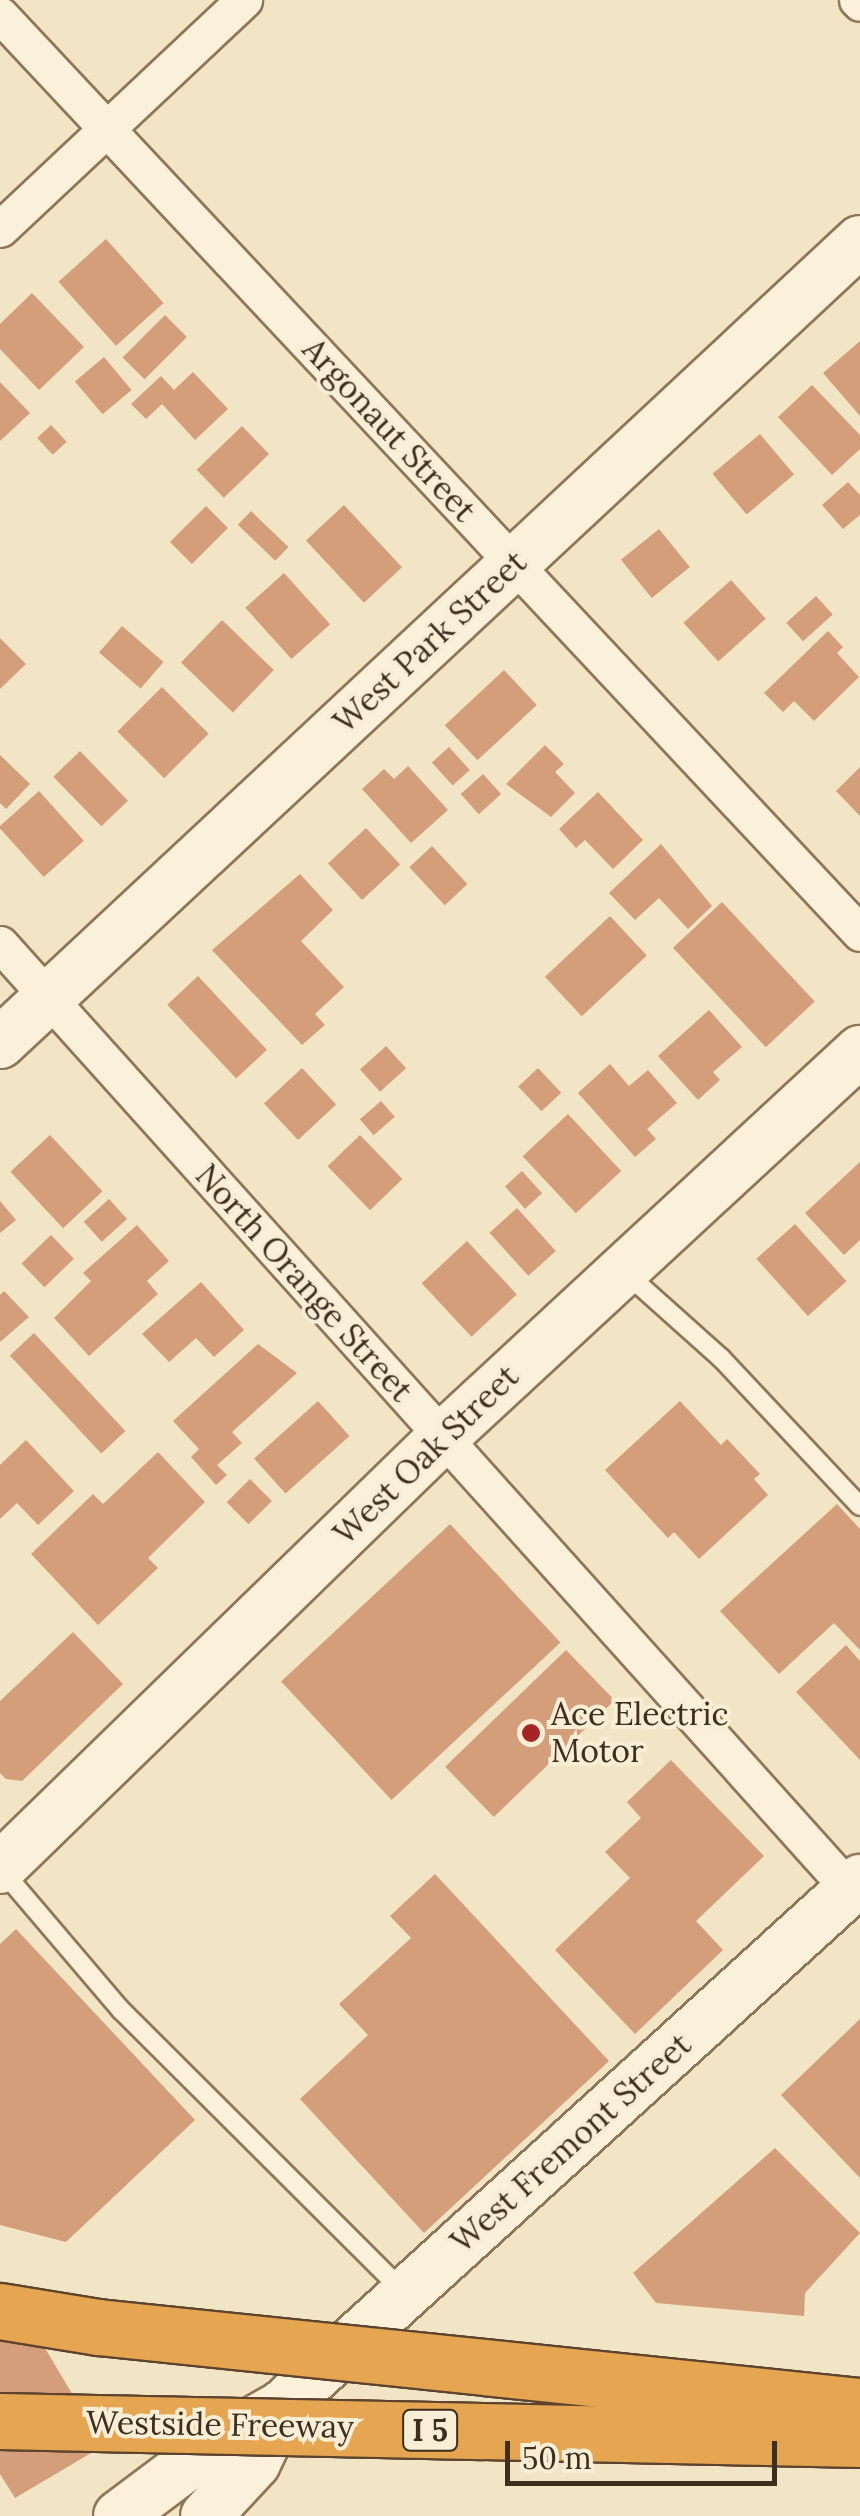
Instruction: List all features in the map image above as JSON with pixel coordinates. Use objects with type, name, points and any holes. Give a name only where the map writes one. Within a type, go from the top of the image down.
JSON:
[{"type":"highway","points":[[0,2311],[98,2328],[860,2406]]},
{"type":"highway","name":"Westside Freeway","points":[[0,2421],[860,2439]]},
{"type":"street","points":[[0,228],[244,0]]},
{"type":"street","name":"Argonaut Street","points":[[0,15],[860,933]]},
{"type":"street","name":"West Park Street","points":[[0,1043],[860,241]]},
{"type":"street","name":"North Orange Street","points":[[0,944],[852,1896]]},
{"type":"street","name":"West Oak Street","points":[[0,1868],[442,1438],[860,1051]]},
{"type":"street","name":"West Fremont Street","points":[[118,2516],[216,2444],[282,2406],[852,1896]]},
{"type":"street","name":"West Fremont Street","points":[[206,2516],[255,2463],[282,2406]]},
{"type":"lane","points":[[622,1271],[721,1358],[860,1506]]},
{"type":"lane","points":[[0,1868],[120,2010],[406,2294]]},
{"type":"building","points":[[106,239],[164,303],[116,346],[58,282]]},
{"type":"building","points":[[32,293],[84,347],[39,390],[0,349],[0,324]]},
{"type":"building","points":[[165,315],[187,337],[144,379],[123,357]]},
{"type":"building","points":[[860,341],[860,416],[823,373]]},
{"type":"building","points":[[104,357],[132,390],[103,414],[75,381]]},
{"type":"building","points":[[193,372],[228,409],[195,440],[162,404],[146,419],[131,404],[161,376],[174,390]]},
{"type":"building","points":[[0,382],[30,413],[0,441]]},
{"type":"building","points":[[812,385],[860,435],[860,449],[832,475],[778,417]]},
{"type":"building","points":[[51,425],[67,442],[53,455],[37,438]]},
{"type":"building","points":[[242,426],[269,454],[224,498],[197,470]]},
{"type":"building","points":[[760,434],[794,475],[747,514],[713,474]]},
{"type":"building","points":[[848,482],[860,495],[860,515],[843,529],[822,505]]},
{"type":"building","points":[[344,505],[402,567],[364,603],[306,540]]},
{"type":"building","points":[[206,506],[228,528],[192,564],[170,542]]},
{"type":"building","points":[[251,511],[288,547],[275,561],[238,525]]},
{"type":"building","points":[[659,529],[690,567],[652,598],[621,560]]},
{"type":"building","points":[[284,573],[330,624],[292,659],[245,608]]},
{"type":"building","points":[[731,580],[766,619],[718,661],[683,623]]},
{"type":"building","points":[[816,596],[833,615],[803,641],[786,623]]},
{"type":"building","points":[[222,620],[274,670],[233,712],[181,662]]},
{"type":"building","points":[[122,626],[164,662],[141,688],[99,652]]},
{"type":"building","points":[[828,631],[843,647],[837,653],[859,677],[814,721],[794,701],[783,712],[764,693]]},
{"type":"building","points":[[0,638],[26,664],[0,689]]},
{"type":"building","points":[[504,670],[537,705],[477,760],[445,725]]},
{"type":"building","points":[[162,687],[209,734],[164,778],[117,732]]},
{"type":"building","points":[[545,745],[564,764],[555,772],[575,793],[551,817],[506,784]]},
{"type":"building","points":[[449,747],[470,770],[453,785],[432,762]]},
{"type":"building","points":[[80,751],[128,801],[101,826],[53,777]]},
{"type":"building","points":[[0,755],[30,784],[6,809],[0,803]]},
{"type":"building","points":[[408,766],[448,810],[411,843],[362,789],[384,769],[394,779]]},
{"type":"building","points":[[860,767],[860,816],[836,791]]},
{"type":"building","points":[[483,774],[501,794],[479,814],[461,794]]},
{"type":"building","points":[[39,791],[84,841],[44,877],[0,828]]},
{"type":"building","points":[[598,792],[643,840],[613,869],[585,840],[576,848],[559,829]]},
{"type":"building","points":[[366,828],[400,865],[362,900],[328,863]]},
{"type":"building","points":[[661,844],[712,906],[688,929],[659,898],[635,920],[609,893]]},
{"type":"building","points":[[432,846],[467,884],[445,905],[409,867]]},
{"type":"building","points":[[300,874],[333,910],[301,941],[344,987],[315,1014],[325,1025],[302,1045],[212,950]]},
{"type":"building","points":[[722,902],[815,1001],[766,1047],[673,948]]},
{"type":"building","points":[[610,916],[647,955],[582,1016],[545,977]]},
{"type":"building","points":[[198,976],[267,1050],[236,1079],[167,1005]]},
{"type":"building","points":[[709,1010],[742,1047],[713,1072],[720,1080],[698,1100],[658,1056]]},
{"type":"building","points":[[386,1046],[406,1068],[380,1092],[360,1069]]},
{"type":"building","points":[[610,1064],[629,1086],[648,1070],[677,1103],[647,1129],[656,1139],[635,1157],[578,1093]]},
{"type":"building","points":[[302,1068],[336,1105],[298,1140],[264,1103]]},
{"type":"building","points":[[538,1068],[561,1093],[541,1111],[518,1086]]},
{"type":"building","points":[[381,1101],[395,1117],[374,1135],[360,1119]]},
{"type":"building","points":[[568,1114],[621,1171],[576,1213],[523,1156]]},
{"type":"building","points":[[50,1135],[103,1191],[63,1228],[11,1172]]},
{"type":"building","points":[[360,1135],[402,1179],[370,1210],[328,1166]]},
{"type":"building","points":[[860,1162],[860,1240],[844,1255],[805,1213]]},
{"type":"building","points":[[522,1171],[542,1193],[525,1209],[505,1186]]},
{"type":"building","points":[[109,1199],[127,1219],[102,1242],[84,1222]]},
{"type":"building","points":[[0,1201],[16,1220],[0,1233]]},
{"type":"building","points":[[517,1208],[556,1251],[528,1276],[490,1233]]},
{"type":"building","points":[[795,1224],[847,1281],[808,1316],[756,1259]]},
{"type":"building","points":[[137,1225],[169,1261],[147,1281],[158,1294],[89,1356],[54,1318],[91,1281],[83,1273]]},
{"type":"building","points":[[51,1235],[74,1259],[44,1287],[22,1263]]},
{"type":"building","points":[[467,1241],[517,1294],[471,1337],[422,1283]]},
{"type":"building","points":[[201,1282],[244,1330],[214,1357],[196,1338],[169,1362],[142,1334]]},
{"type":"building","points":[[4,1291],[29,1317],[0,1342],[0,1295]]},
{"type":"building","points":[[34,1333],[125,1431],[101,1454],[10,1356]]},
{"type":"building","points":[[258,1344],[297,1373],[232,1432],[242,1443],[217,1465],[227,1475],[216,1485],[191,1457],[199,1449],[173,1421]]},
{"type":"building","points":[[318,1401],[349,1436],[286,1493],[254,1459]]},
{"type":"building","points":[[680,1401],[721,1445],[727,1439],[760,1474],[754,1479],[768,1495],[699,1559],[674,1532],[668,1538],[605,1470]]},
{"type":"building","points":[[26,1440],[74,1491],[38,1525],[17,1503],[0,1519],[0,1465]]},
{"type":"building","points":[[158,1452],[205,1502],[148,1558],[158,1568],[98,1625],[31,1554],[93,1494],[103,1504]]},
{"type":"building","points":[[250,1479],[272,1501],[249,1524],[227,1502]]},
{"type":"building","points":[[837,1504],[860,1529],[860,1650],[834,1623],[779,1674],[720,1611]]},
{"type":"building","points":[[450,1524],[560,1642],[392,1800],[281,1682]]},
{"type":"building","points":[[73,1632],[123,1684],[22,1781],[6,1779],[0,1773],[0,1701]]},
{"type":"building","points":[[846,1645],[860,1661],[860,1760],[796,1692]]},
{"type":"building","name":"Ace Electric Motor","points":[[566,1650],[615,1700],[494,1817],[445,1767]]},
{"type":"building","points":[[671,1760],[764,1856],[696,1921],[723,1950],[635,2034],[555,1950],[630,1878],[605,1852],[641,1818],[627,1802]]},
{"type":"building","points":[[435,1874],[609,2061],[424,2233],[300,2099],[368,2035],[339,2004],[411,1938],[390,1916]]},
{"type":"building","points":[[16,1929],[195,2120],[66,2242],[0,2225],[0,1944]]},
{"type":"building","points":[[860,2019],[860,2178],[781,2095]]},
{"type":"building","points":[[775,2148],[860,2233],[805,2293],[804,2316],[656,2303],[633,2273]]},
{"type":"building","points":[[7,2284],[103,2446],[15,2498],[0,2474],[0,2288]]},
{"type":"place","name":"Ace Electric Motor","points":[[531,1733]]}]
